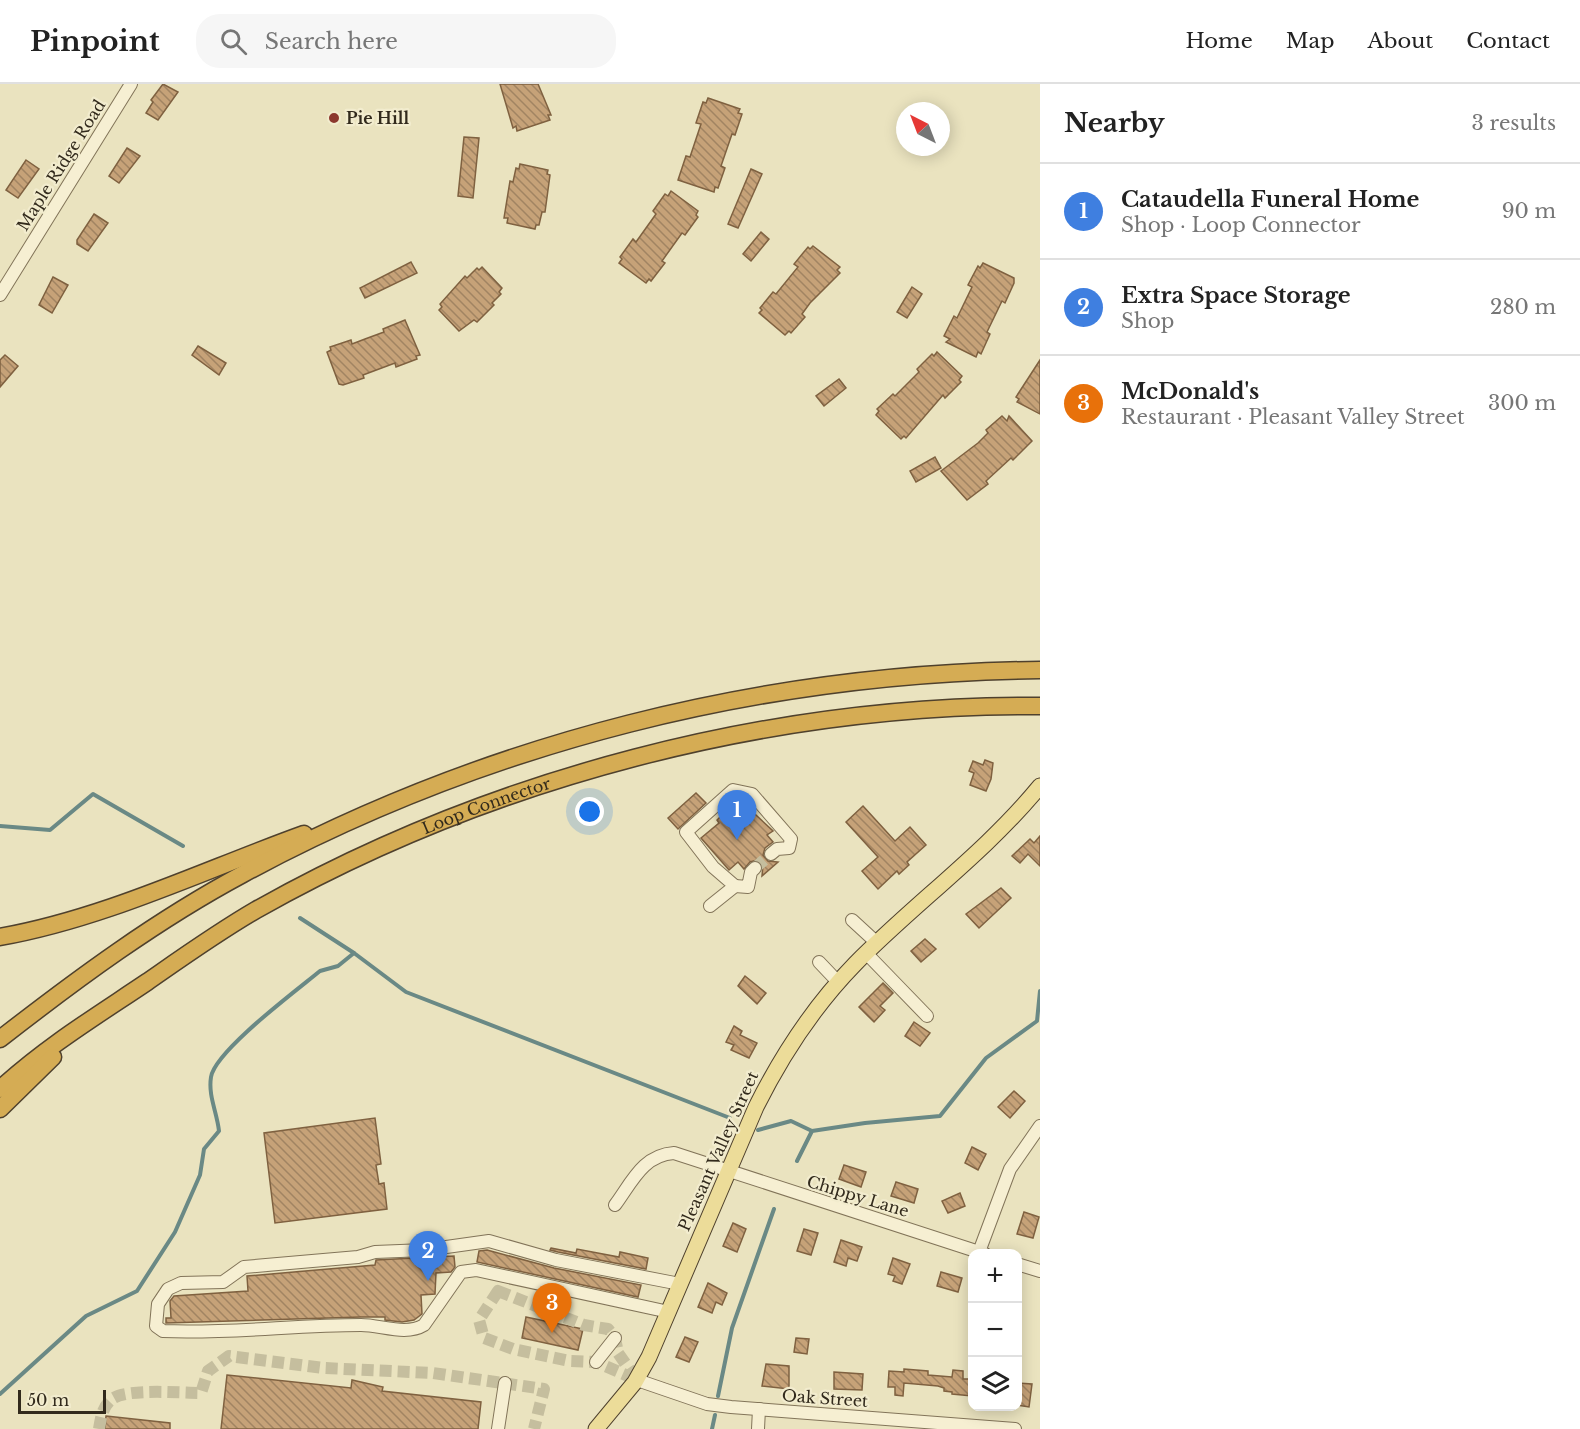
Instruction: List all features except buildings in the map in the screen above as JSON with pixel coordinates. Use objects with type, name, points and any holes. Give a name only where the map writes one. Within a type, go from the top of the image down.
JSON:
[{"type":"highway","points":[[0,937],[54,926],[97,912],[437,784],[566,740],[674,712],[774,693],[920,674],[1040,670]]},
{"type":"highway","name":"Loop Connector","points":[[0,1089],[64,1036],[255,911],[349,862],[478,808],[594,767],[689,744],[865,715],[1040,706]]},
{"type":"highway","points":[[0,1039],[58,994],[144,935],[224,885],[387,804]]},
{"type":"highway","points":[[0,1109],[100,1011]]},
{"type":"main road","name":"Pleasant Valley Street","points":[[596,1429],[637,1380],[669,1312],[727,1170],[772,1074],[815,1010],[838,982],[872,948],[993,839],[1040,786]]},
{"type":"street","name":"Maple Ridge Road","points":[[0,295],[131,84]]},
{"type":"street","points":[[742,886],[713,867],[686,832],[733,790],[752,794],[792,839],[789,848],[777,849],[771,854]]},
{"type":"street","points":[[710,906],[742,886],[755,868]]},
{"type":"street","points":[[852,920],[927,1016]]},
{"type":"street","points":[[819,962],[838,982]]},
{"type":"street","name":"Chippy Lane","points":[[983,1249],[1010,1169],[1040,1126]]},
{"type":"street","name":"Chippy Lane","points":[[615,1205],[647,1161],[654,1156],[674,1153],[970,1249]]},
{"type":"street","points":[[669,1312],[476,1270],[461,1272],[424,1325],[417,1330],[375,1325],[324,1325],[163,1331],[156,1326],[155,1319],[158,1304],[168,1289],[181,1283],[223,1282],[244,1267],[358,1257],[375,1252],[425,1250],[489,1241],[556,1260],[680,1284]]},
{"type":"street","points":[[1022,1266],[1040,1271]]},
{"type":"street","points":[[596,1362],[615,1338]]},
{"type":"street","name":"Oak Street","points":[[637,1380],[707,1404],[1015,1429]]},
{"type":"street","points":[[498,1429],[504,1383]]},
{"type":"street","points":[[758,1429],[759,1409]]},
{"type":"waterway","points":[[0,826],[50,830],[93,794],[183,846]]},
{"type":"waterway","points":[[300,918],[354,953],[406,992],[730,1118]]},
{"type":"waterway","points":[[0,1394],[86,1316],[137,1291],[175,1232],[200,1175],[204,1149],[219,1131],[211,1091],[211,1077],[216,1066],[226,1052],[276,1006],[320,971],[338,966],[354,953]]},
{"type":"waterway","points":[[797,1161],[812,1131],[940,1116],[986,1058],[1037,1021],[1040,991]]},
{"type":"waterway","points":[[758,1130],[791,1121],[812,1131]]},
{"type":"waterway","points":[[718,1396],[732,1328],[774,1209]]},
{"type":"waterway","points":[[712,1429],[715,1415]]},
{"type":"tunnel","points":[[755,868],[771,854]]},
{"type":"tunnel","points":[[498,1291],[584,1325],[608,1329],[615,1338],[618,1353],[637,1380],[596,1362],[570,1361],[513,1349],[484,1338],[479,1320],[498,1291]]},
{"type":"tunnel","points":[[99,1429],[104,1409],[112,1399],[129,1393],[141,1392],[201,1393],[208,1371],[229,1356],[324,1368],[433,1373],[544,1389],[534,1429]]},
{"type":"place","name":"Pie Hill","points":[[334,118]]},
{"type":"place","name":"Cataudella Funeral Home","points":[[737,840]]},
{"type":"place","name":"Extra Space Storage","points":[[428,1281]]},
{"type":"place","name":"McDonald's","points":[[552,1333]]}]
